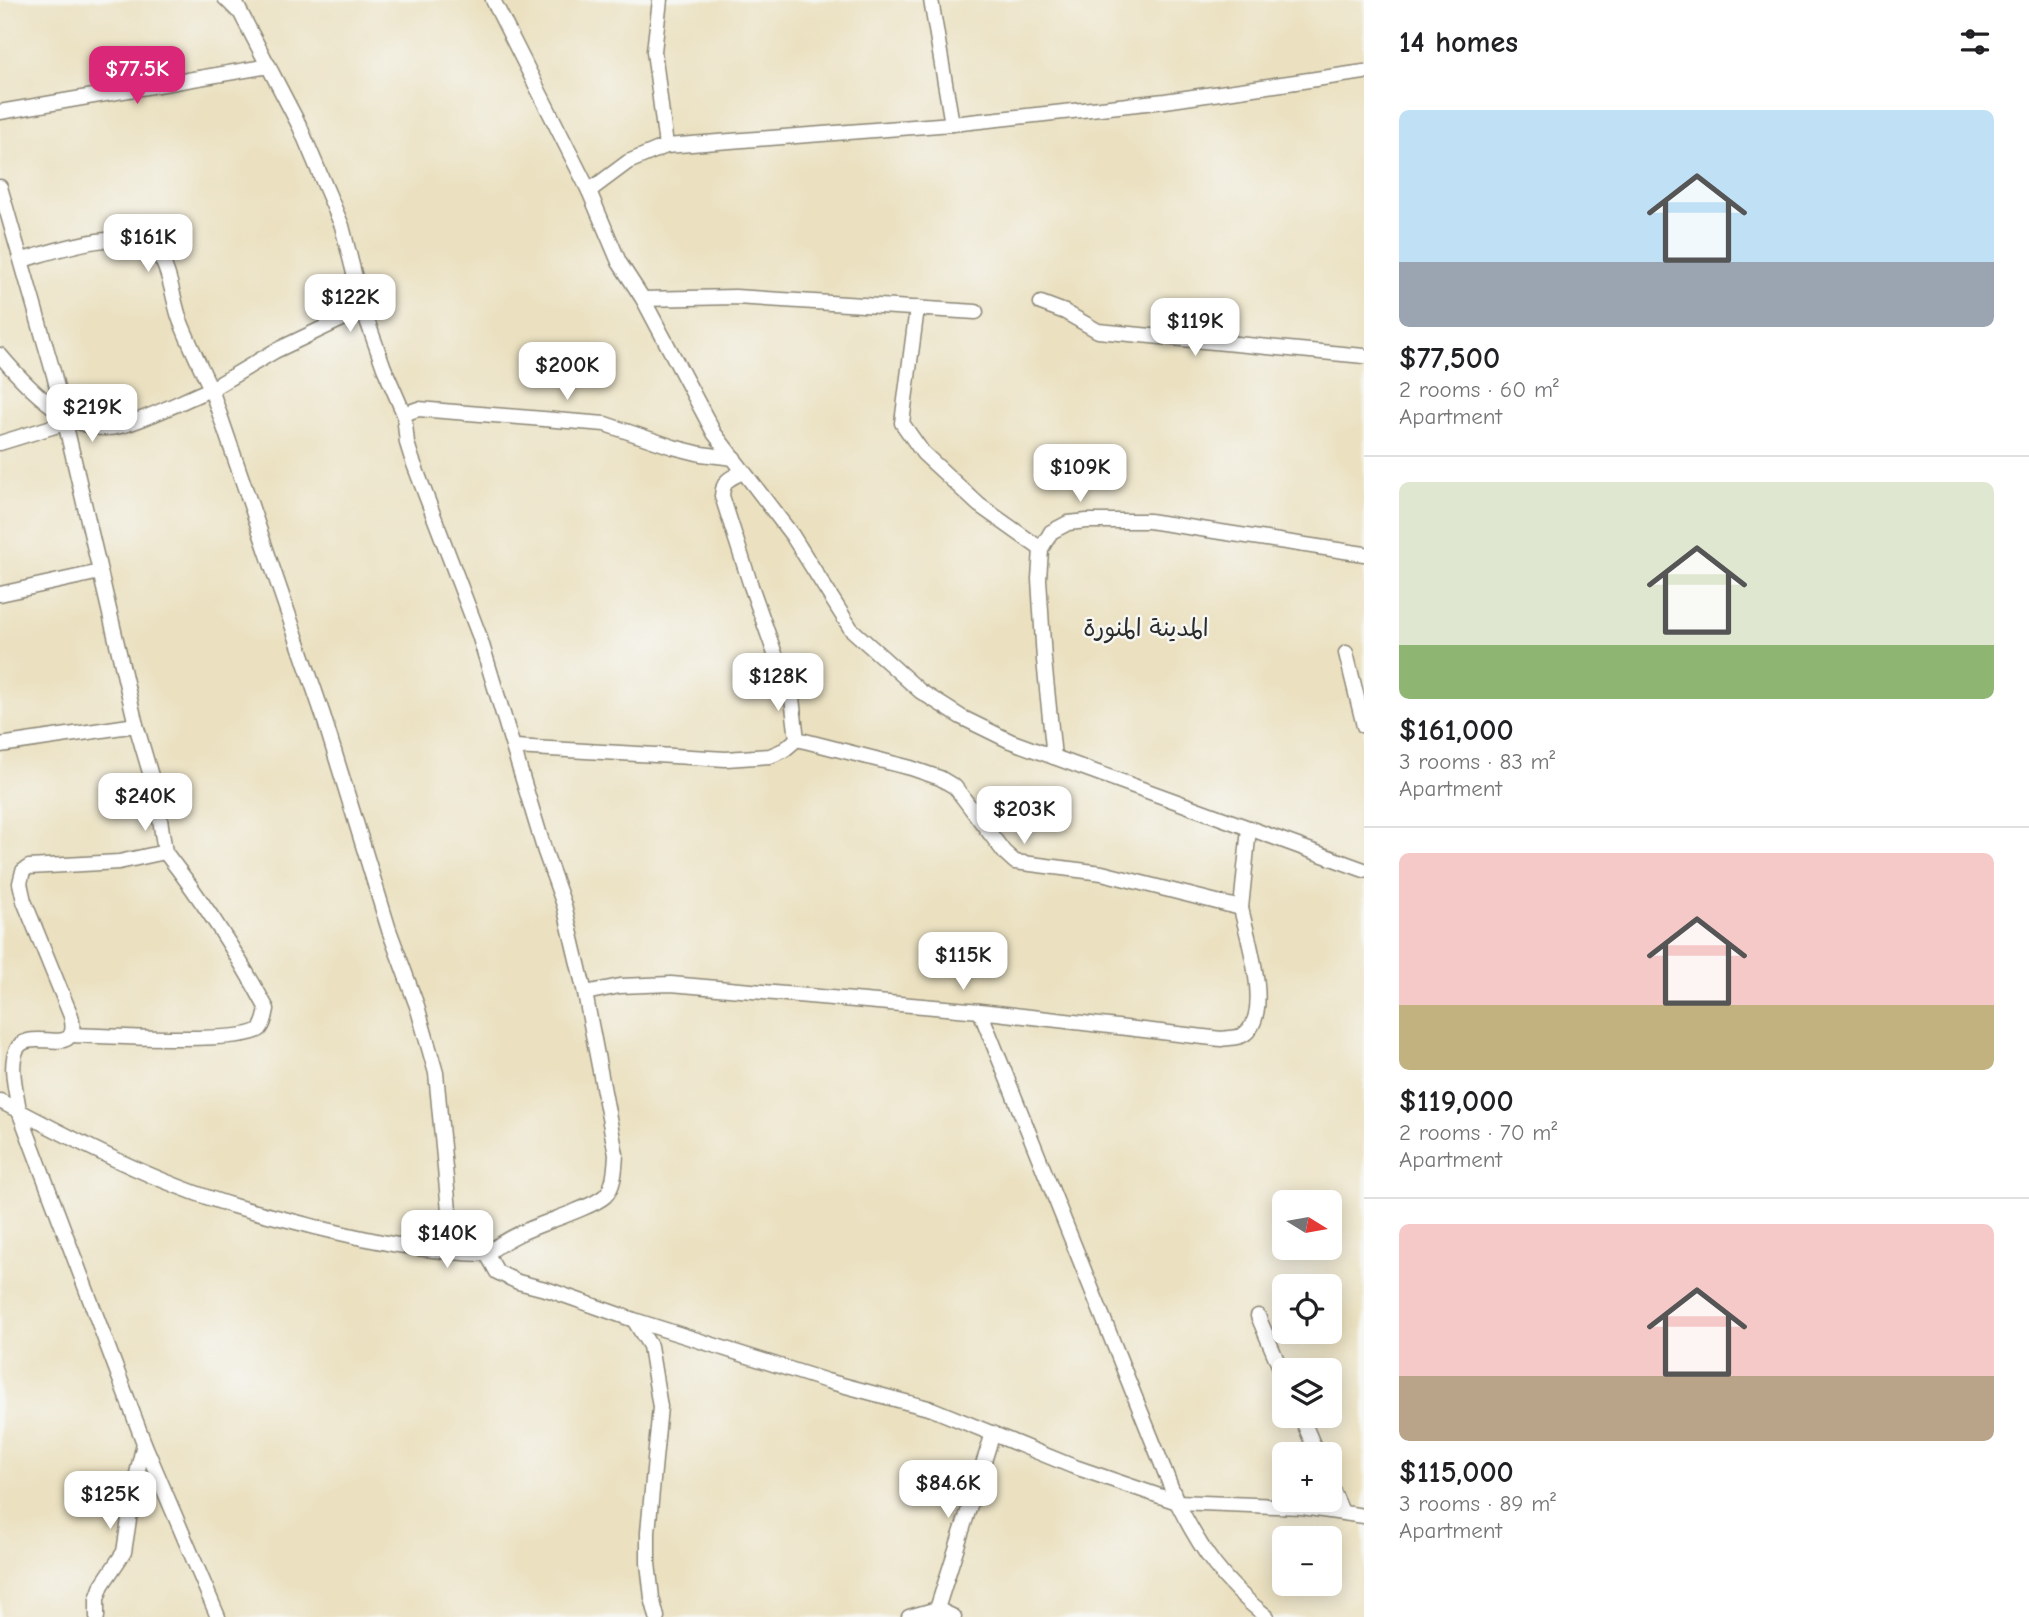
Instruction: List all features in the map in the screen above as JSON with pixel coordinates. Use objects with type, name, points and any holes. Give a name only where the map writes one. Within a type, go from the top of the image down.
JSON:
[{"type":"street","points":[[0,1101],[110,1157],[236,1206],[405,1247],[453,1254],[487,1254],[521,1232],[595,1202],[607,1195],[612,1184],[615,1154],[585,993],[564,905],[545,852],[515,747],[479,635],[412,459],[407,443],[404,414],[363,309],[342,226],[300,127],[234,0]]},
{"type":"street","points":[[493,0],[589,191],[619,262],[643,299],[714,433],[792,535],[851,629],[920,691],[961,717],[1010,741],[1364,870]]},
{"type":"street","points":[[931,0],[952,124]]},
{"type":"street","points":[[664,1],[654,51],[666,146]]},
{"type":"street","points":[[0,111],[269,66]]},
{"type":"street","points":[[589,191],[628,162],[666,146],[952,124],[1165,101],[1364,72]]},
{"type":"street","points":[[0,187],[64,418],[136,725],[156,793],[165,852],[205,904],[267,1009],[261,1028],[253,1033],[222,1037],[72,1035],[65,1040],[34,1039],[22,1043],[16,1050],[14,1063],[19,1111],[144,1443],[218,1617]]},
{"type":"street","points":[[22,260],[104,240],[124,240],[148,246],[163,262],[180,319],[211,389],[323,715],[385,918],[417,1006],[436,1073],[453,1254]]},
{"type":"street","points":[[643,299],[735,297],[976,312]]},
{"type":"street","points":[[1041,303],[1065,312],[1098,331],[1364,356]]},
{"type":"street","points":[[918,308],[902,423],[923,453],[970,497],[1041,549]]},
{"type":"street","points":[[0,355],[64,418],[96,427],[118,427],[211,389],[275,351],[363,309]]},
{"type":"street","points":[[404,414],[418,409],[605,424],[673,447],[734,458]]},
{"type":"street","points":[[0,443],[64,418]]},
{"type":"street","points":[[743,472],[726,481],[723,496],[755,597],[791,690],[797,738]]},
{"type":"street","points":[[1054,757],[1039,579],[1041,549],[1051,532],[1068,523],[1136,521],[1364,554]]},
{"type":"street","points":[[0,594],[100,572]]},
{"type":"street","points":[[1346,653],[1364,726]]},
{"type":"street","points":[[0,745],[136,725]]},
{"type":"street","points":[[515,747],[726,759],[770,756],[784,750],[797,738]]},
{"type":"street","points":[[797,738],[911,768],[956,787],[1004,852],[1016,862],[1102,873],[1241,908]]},
{"type":"street","points":[[585,993],[620,986],[671,985],[980,1011],[1221,1039],[1242,1036],[1255,1021],[1257,999],[1255,973],[1241,908],[1249,828]]},
{"type":"street","points":[[72,1035],[74,1028],[71,1016],[24,901],[20,883],[23,871],[29,867],[119,862],[165,852]]},
{"type":"street","points":[[980,1011],[1177,1502],[1198,1542],[1222,1576],[1267,1617]]},
{"type":"street","points":[[487,1254],[497,1272],[518,1282],[827,1381],[932,1409],[1072,1466],[1177,1502],[1272,1506]]},
{"type":"street","points":[[1258,1316],[1276,1358]]},
{"type":"street","points":[[634,1320],[650,1346],[660,1407],[648,1532],[651,1586],[657,1617]]},
{"type":"street","points":[[937,1609],[993,1433]]},
{"type":"street","points":[[97,1617],[97,1599],[102,1585],[124,1552],[144,1443]]},
{"type":"street","points":[[1342,1512],[1364,1516]]},
{"type":"street","points":[[909,1617],[937,1609],[954,1617]]},
{"type":"lane","points":[[222,0],[248,25]]},
{"type":"district","name":"المدينة المنورة","points":[[1146,628]]}]
